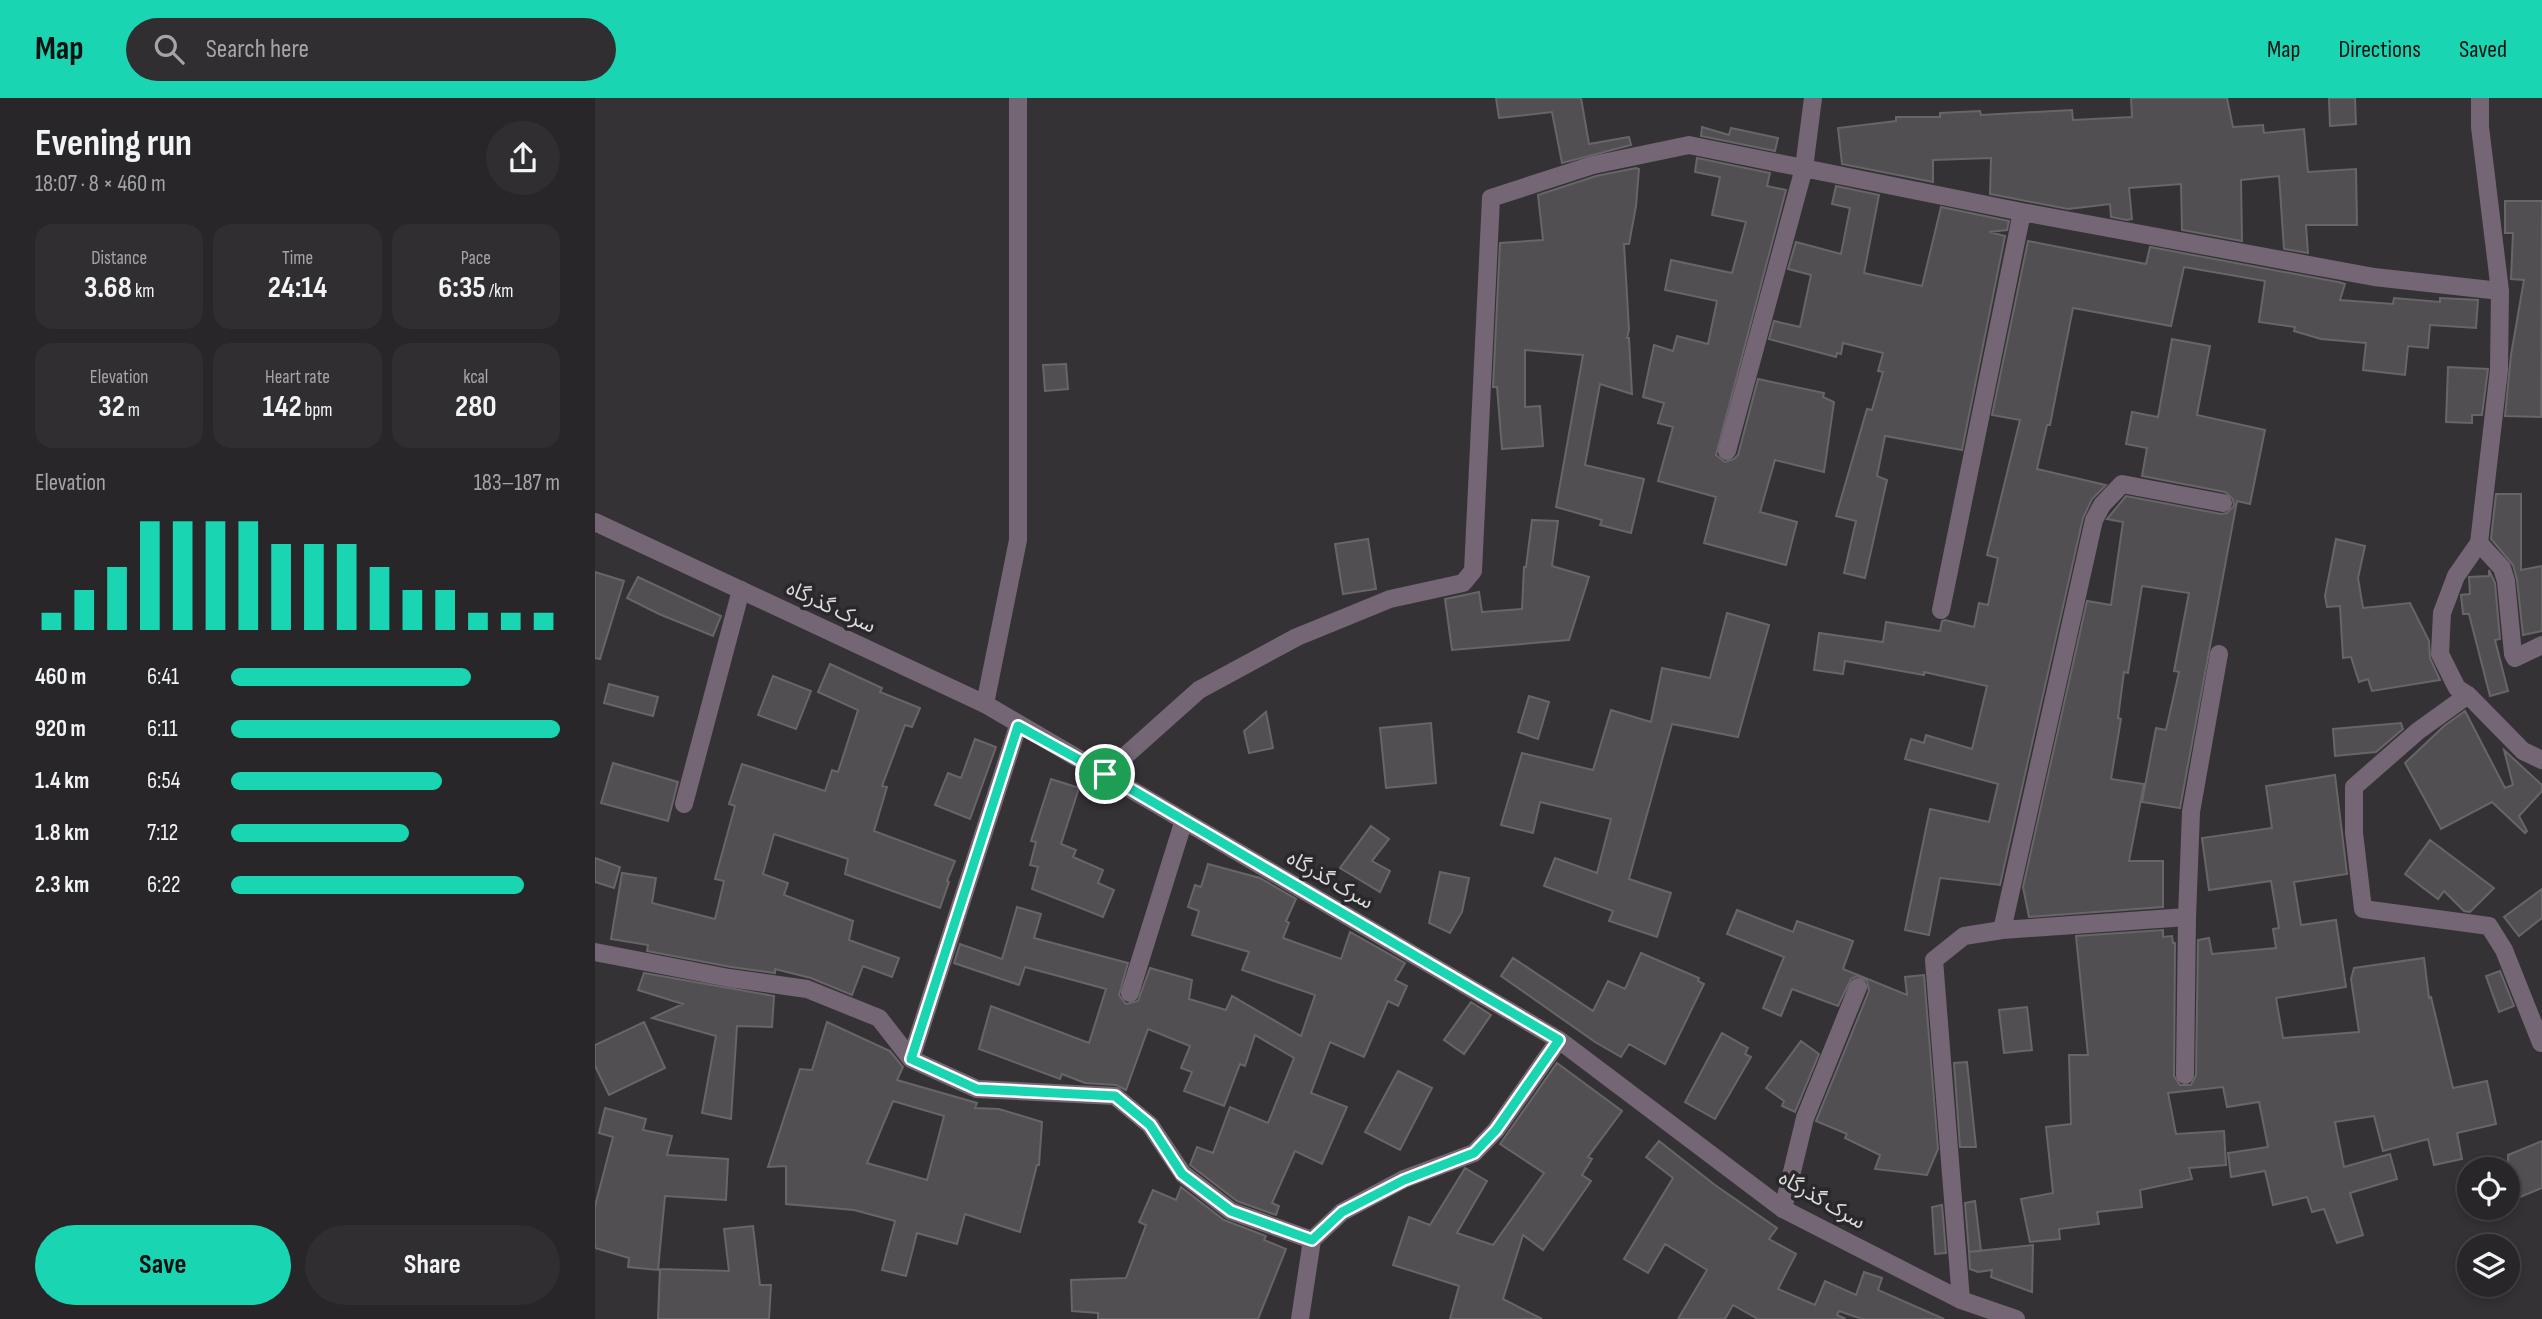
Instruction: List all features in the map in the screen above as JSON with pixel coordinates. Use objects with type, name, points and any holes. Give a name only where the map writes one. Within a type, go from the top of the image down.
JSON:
[{"type":"street","points":[[985,704],[1018,540],[1018,98]]},
{"type":"street","points":[[1727,451],[1804,168],[1813,98]]},
{"type":"street","points":[[2480,98],[2480,128],[2500,291],[2499,370],[2479,543],[2456,576],[2442,613],[2440,653],[2457,688],[2468,695],[2523,751],[2542,760]]},
{"type":"street","points":[[1105,774],[1199,690],[1297,637],[1390,599],[1463,583],[1473,571],[1491,198],[1593,165],[1689,145],[2022,212],[2374,277],[2500,291]]},
{"type":"street","points":[[1941,610],[2022,212]]},
{"type":"street","points":[[2002,930],[2094,520],[2102,505],[2122,484],[2223,503]]},
{"type":"street","name":"سرک گذرگاه","points":[[595,522],[985,704],[1018,726],[1105,774],[1559,1040],[1783,1209],[1961,1300],[2016,1319]]},
{"type":"street","points":[[2479,543],[2502,568],[2506,581],[2515,658],[2542,645]]},
{"type":"street","points":[[684,804],[741,590]]},
{"type":"street","points":[[2185,1075],[2191,812],[2219,654]]},
{"type":"street","points":[[2468,695],[2418,731],[2354,787],[2354,833],[2363,909],[2489,926],[2504,950],[2541,1043]]},
{"type":"street","points":[[911,1059],[1018,726]]},
{"type":"street","points":[[1130,993],[1184,820]]},
{"type":"street","points":[[1961,1300],[1934,960],[1964,936],[2002,930],[2187,917]]},
{"type":"street","points":[[595,952],[729,978],[807,989],[879,1018],[911,1059],[977,1089],[1115,1096],[1150,1125],[1182,1174],[1231,1211],[1312,1240]]},
{"type":"street","points":[[1783,1209],[1805,1118],[1858,987]]},
{"type":"street","points":[[1300,1319],[1312,1240],[1342,1212],[1404,1180],[1474,1153],[1496,1130],[1559,1040]]},
{"type":"building","points":[[1496,98],[1581,98],[1589,144],[1629,137],[1631,145],[1562,163],[1552,112],[1499,118]]},
{"type":"building","points":[[2131,98],[2227,98],[2233,127],[2263,125],[2264,133],[2304,129],[2308,172],[2356,169],[2357,225],[2306,225],[2308,253],[2284,249],[2279,176],[2241,180],[2242,241],[2182,230],[2181,184],[2129,188],[2132,219],[2127,220],[2111,217],[2110,204],[2068,209],[1990,194],[1991,158],[1933,160],[1933,182],[1842,164],[1838,128],[1896,121],[1896,117],[1940,117],[1940,113],[1980,111],[1981,115],[2072,110],[2073,120],[2132,117]]},
{"type":"building","points":[[2329,98],[2355,98],[2356,124],[2330,126]]},
{"type":"building","points":[[1702,127],[1729,135],[1731,128],[1778,138],[1775,151],[1701,136]]},
{"type":"building","points":[[1697,158],[1770,173],[1767,186],[1786,190],[1716,455],[1725,462],[1738,455],[1758,379],[1824,393],[1823,397],[1834,402],[1824,472],[1775,460],[1760,512],[1797,522],[1786,565],[1704,543],[1716,497],[1658,481],[1673,427],[1658,423],[1664,403],[1643,397],[1654,345],[1673,351],[1677,336],[1708,344],[1717,301],[1665,290],[1671,260],[1732,273],[1746,222],[1712,215],[1720,177],[1695,172]]},
{"type":"building","points":[[1639,169],[1636,206],[1629,244],[1624,244],[1632,394],[1600,384],[1585,465],[1644,479],[1631,533],[1600,525],[1602,520],[1556,507],[1583,355],[1525,350],[1525,407],[1540,406],[1543,446],[1502,449],[1497,387],[1493,387],[1500,243],[1543,240],[1538,195],[1596,176]]},
{"type":"building","points":[[1836,186],[1879,195],[1864,273],[1922,286],[1941,207],[2009,221],[2007,230],[1989,232],[2005,236],[1962,450],[1885,436],[1877,476],[1887,480],[1865,578],[1844,573],[1856,521],[1836,516],[1867,409],[1872,410],[1883,372],[1878,371],[1883,353],[1843,343],[1841,354],[1837,353],[1836,357],[1769,339],[1774,321],[1800,327],[1811,275],[1788,269],[1796,242],[1841,254],[1850,208],[1832,204]]},
{"type":"building","points":[[2505,201],[2542,201],[2541,417],[2505,416],[2511,355],[2524,280],[2511,279],[2513,233],[2505,233]]},
{"type":"building","points":[[2028,241],[2146,264],[2150,247],[2338,282],[2345,284],[2340,300],[2393,304],[2394,298],[2440,302],[2440,298],[2478,300],[2476,328],[2430,325],[2428,348],[2408,346],[2405,375],[2363,370],[2366,343],[2321,339],[2294,331],[2295,327],[2259,322],[2265,281],[2184,267],[2171,326],[2073,308],[2050,425],[2047,425],[2037,469],[2106,485],[2092,499],[2083,518],[2000,885],[1940,878],[1929,935],[1905,930],[1930,809],[1989,822],[1998,784],[1905,759],[1911,739],[1924,743],[1926,735],[1972,749],[1987,686],[1924,672],[1924,675],[1845,661],[1843,674],[1814,670],[1819,633],[1883,642],[1886,622],[1940,631],[1942,621],[1945,620],[1974,627],[1979,603],[1988,605],[1998,558],[1987,555],[2020,420],[1992,415]]},
{"type":"building","points":[[2172,339],[2210,346],[2197,415],[2265,430],[2250,504],[2237,501],[2180,808],[2142,802],[2156,728],[2166,730],[2179,672],[2174,671],[2189,593],[2142,586],[2128,673],[2124,672],[2118,718],[2121,719],[2111,779],[2144,784],[2129,861],[2163,861],[2163,907],[2029,917],[2023,887],[2087,601],[2111,605],[2123,522],[2107,519],[2126,496],[2221,514],[2227,513],[2234,506],[2233,499],[2225,492],[2142,476],[2147,448],[2126,444],[2132,412],[2158,417]]},
{"type":"building","points":[[1066,364],[1068,389],[1045,391],[1043,365]]},
{"type":"building","points":[[2448,367],[2488,369],[2482,415],[2472,415],[2472,423],[2446,422]]},
{"type":"building","points":[[2496,494],[2521,494],[2521,570],[2542,566],[2542,631],[2523,635],[2513,565],[2491,539]]},
{"type":"building","points":[[1532,520],[1558,521],[1552,566],[1589,577],[1569,640],[1452,650],[1445,599],[1479,592],[1482,612],[1522,609],[1524,567]]},
{"type":"building","points":[[1368,539],[1376,589],[1343,594],[1335,544]]},
{"type":"building","points":[[2336,539],[2365,546],[2358,578],[2363,608],[2410,603],[2429,641],[2430,658],[2440,680],[2372,691],[2368,679],[2359,682],[2351,657],[2343,658],[2340,606],[2327,607],[2325,596]]},
{"type":"building","points":[[2489,570],[2495,583],[2500,639],[2495,640],[2508,691],[2490,696],[2469,614],[2463,614],[2461,595],[2470,594],[2469,577],[2489,576]]},
{"type":"building","points":[[595,572],[624,581],[600,659],[595,658]]},
{"type":"building","points":[[638,577],[721,616],[713,636],[627,598]]},
{"type":"building","points":[[1727,613],[1769,625],[1738,737],[1672,724],[1629,879],[1671,893],[1657,937],[1609,921],[1613,911],[1544,886],[1555,858],[1597,873],[1611,819],[1540,802],[1533,833],[1501,825],[1522,753],[1593,770],[1611,710],[1651,722],[1662,668],[1710,678]]},
{"type":"building","points":[[830,664],[882,688],[880,692],[920,708],[912,727],[905,725],[882,786],[887,787],[874,831],[955,861],[947,881],[949,882],[940,908],[845,874],[848,859],[774,834],[763,874],[788,883],[784,895],[853,921],[849,940],[899,958],[892,977],[863,966],[852,995],[811,978],[775,969],[775,973],[731,967],[647,951],[648,945],[611,939],[622,873],[656,878],[652,903],[715,919],[724,881],[715,879],[735,806],[729,804],[742,764],[825,791],[832,770],[838,772],[858,710],[818,692]]},
{"type":"building","points":[[773,676],[811,691],[796,729],[758,715]]},
{"type":"building","points":[[609,684],[658,697],[653,716],[604,703]]},
{"type":"building","points":[[1529,696],[1549,702],[1538,739],[1518,732]]},
{"type":"building","points":[[2465,711],[2505,788],[2513,785],[2504,750],[2542,785],[2542,791],[2519,816],[2527,831],[2525,833],[2492,802],[2441,829],[2405,763],[2444,726]]},
{"type":"building","points":[[1266,712],[1273,748],[1249,753],[1244,731]]},
{"type":"building","points":[[1431,723],[1436,783],[1386,788],[1380,728]]},
{"type":"building","points":[[2401,723],[2403,729],[2376,752],[2335,756],[2333,729]]},
{"type":"building","points":[[975,739],[996,747],[970,819],[935,805],[948,773],[961,778]]},
{"type":"building","points":[[613,763],[678,782],[668,821],[601,803]]},
{"type":"building","points":[[2335,775],[2347,874],[2294,882],[2301,925],[2336,920],[2346,987],[2276,998],[2283,1038],[2359,1032],[2351,979],[2354,968],[2424,958],[2429,998],[2431,997],[2453,1088],[2487,1081],[2496,1124],[2457,1133],[2462,1157],[2434,1165],[2428,1139],[2383,1151],[2374,1116],[2335,1122],[2344,1167],[2390,1154],[2397,1179],[2350,1193],[2363,1235],[2337,1243],[2324,1209],[2312,1212],[2307,1197],[2273,1205],[2265,1171],[2231,1177],[2228,1153],[2268,1147],[2259,1102],[2227,1107],[2223,1087],[2168,1093],[2176,1134],[2224,1131],[2226,1165],[2189,1168],[2192,1179],[2140,1190],[2142,1207],[2097,1212],[2099,1224],[2059,1229],[2060,1239],[2030,1242],[2021,1199],[2053,1193],[2046,1127],[2071,1124],[2069,1055],[2088,1055],[2076,936],[2163,930],[2163,937],[2172,936],[2175,943],[2174,1076],[2180,1085],[2191,1085],[2196,1075],[2198,940],[2209,938],[2212,954],[2276,948],[2273,929],[2279,928],[2271,881],[2209,890],[2202,838],[2272,828],[2266,786]]},
{"type":"building","points":[[1051,779],[1079,788],[1061,844],[1076,850],[1073,857],[1103,870],[1098,883],[1114,890],[1103,917],[1032,889],[1038,867],[1030,865],[1036,842],[1031,841]]},
{"type":"building","points":[[1371,826],[1389,839],[1372,861],[1390,871],[1380,892],[1340,868]]},
{"type":"building","points":[[2430,840],[2494,888],[2470,912],[2464,911],[2444,891],[2438,899],[2405,874]]},
{"type":"building","points":[[595,858],[620,867],[614,888],[595,882]]},
{"type":"building","points":[[1208,864],[1260,878],[1296,899],[1286,921],[1289,923],[1283,938],[1341,959],[1350,932],[1405,963],[1395,980],[1407,986],[1398,1006],[1388,1001],[1364,1057],[1330,1042],[1311,1093],[1347,1107],[1322,1164],[1295,1151],[1272,1203],[1279,1206],[1276,1215],[1237,1201],[1190,1165],[1197,1147],[1213,1153],[1230,1107],[1268,1123],[1294,1058],[1255,1035],[1245,1066],[1240,1064],[1224,1106],[1184,1091],[1192,1072],[1181,1068],[1190,1046],[1148,1029],[1126,1090],[1116,1085],[1085,1083],[1062,1074],[1060,1079],[979,1049],[991,1006],[1089,1043],[1106,989],[1025,967],[1019,985],[954,963],[960,944],[1002,959],[1017,907],[1041,914],[1034,938],[1128,963],[1119,995],[1126,1004],[1138,1001],[1150,968],[1192,980],[1189,999],[1226,1010],[1232,996],[1301,1036],[1315,995],[1242,970],[1249,952],[1192,935],[1199,911],[1188,907],[1195,885],[1201,887]]},
{"type":"building","points":[[1440,872],[1469,878],[1462,912],[1450,933],[1429,923]]},
{"type":"building","points":[[2542,889],[2542,918],[2519,936],[2504,917]]},
{"type":"building","points":[[1737,910],[1793,932],[1797,921],[1853,941],[1843,969],[1907,995],[1905,977],[1924,975],[1938,1149],[1927,1175],[1875,1169],[1880,1155],[1845,1138],[1847,1134],[1816,1121],[1869,991],[1867,981],[1857,976],[1851,979],[1838,1006],[1792,989],[1781,1016],[1763,1008],[1784,957],[1727,934]]},
{"type":"building","points":[[1641,953],[1699,978],[1698,981],[1704,984],[1665,1064],[1629,1044],[1621,1057],[1595,1042],[1501,976],[1513,958],[1593,1011],[1608,981],[1625,989]]},
{"type":"building","points":[[2500,971],[2514,1006],[2499,1012],[2486,976]]},
{"type":"building","points":[[644,973],[774,996],[772,1027],[737,1026],[731,1119],[702,1113],[716,1036],[652,1018],[683,1004],[638,990]]},
{"type":"building","points":[[1471,1002],[1491,1015],[1464,1054],[1444,1040]]},
{"type":"building","points":[[2027,1007],[2032,1050],[2004,1053],[1999,1010]]},
{"type":"building","points":[[644,1022],[665,1068],[609,1095],[595,1066],[595,1045]]},
{"type":"building","points":[[827,1022],[890,1051],[903,1067],[897,1080],[977,1103],[975,1108],[999,1109],[1042,1122],[1039,1165],[1020,1232],[965,1214],[957,1244],[917,1233],[906,1276],[882,1270],[895,1221],[854,1210],[786,1204],[786,1166],[768,1167],[800,1069],[812,1070]],"holes":[[[893,1101],[944,1116],[927,1180],[867,1163]]]},
{"type":"building","points":[[1722,1033],[1748,1048],[1745,1054],[1751,1057],[1715,1119],[1685,1102]]},
{"type":"building","points":[[1801,1041],[1819,1054],[1795,1112],[1782,1106],[1784,1101],[1766,1088]]},
{"type":"building","points":[[1967,1062],[1976,1147],[1960,1147],[1954,1063]]},
{"type":"building","points":[[1557,1063],[1622,1111],[1588,1157],[1592,1159],[1582,1175],[1591,1181],[1543,1250],[1523,1235],[1503,1299],[1542,1319],[1450,1319],[1459,1286],[1393,1265],[1409,1217],[1430,1225],[1465,1168],[1487,1181],[1457,1233],[1493,1245],[1544,1173],[1500,1144]]},
{"type":"building","points":[[1398,1071],[1432,1088],[1400,1150],[1365,1132]]},
{"type":"building","points":[[605,1108],[646,1119],[643,1130],[672,1136],[667,1155],[728,1159],[726,1200],[665,1196],[658,1270],[628,1267],[629,1258],[595,1248],[595,1206],[613,1137],[599,1133]]},
{"type":"building","points":[[1659,1141],[1715,1185],[1777,1228],[1769,1239],[1796,1254],[1778,1289],[1815,1305],[1825,1281],[1856,1295],[1864,1272],[1882,1278],[1878,1290],[1944,1319],[1862,1319],[1839,1311],[1837,1315],[1846,1319],[1758,1319],[1733,1305],[1725,1319],[1678,1319],[1707,1270],[1665,1244],[1648,1273],[1624,1259],[1673,1178],[1646,1157]]},
{"type":"building","points":[[2542,1141],[2542,1188],[2520,1197],[2520,1157],[2508,1155]]},
{"type":"building","points":[[1181,1187],[1224,1220],[1266,1236],[1264,1240],[1286,1249],[1258,1319],[1098,1319],[1098,1313],[1072,1311],[1071,1280],[1126,1278],[1146,1225],[1139,1222],[1153,1190],[1176,1200]]},
{"type":"building","points":[[1975,1201],[1981,1251],[1969,1252],[1965,1203]]},
{"type":"building","points":[[1942,1205],[1946,1253],[1935,1254],[1932,1207]]},
{"type":"building","points":[[753,1226],[760,1285],[771,1285],[769,1319],[658,1319],[660,1269],[729,1271],[724,1229]]},
{"type":"building","points":[[2033,1245],[2032,1292],[1991,1277],[1992,1270],[1978,1272],[1970,1269],[1969,1252]]},
{"type":"route","points":[[1018,726],[1105,774],[1559,1040],[1496,1130],[1474,1153],[1404,1180],[1342,1212],[1312,1240],[1231,1211],[1182,1174],[1150,1125],[1115,1096],[977,1089],[911,1059],[1018,726]]}]
